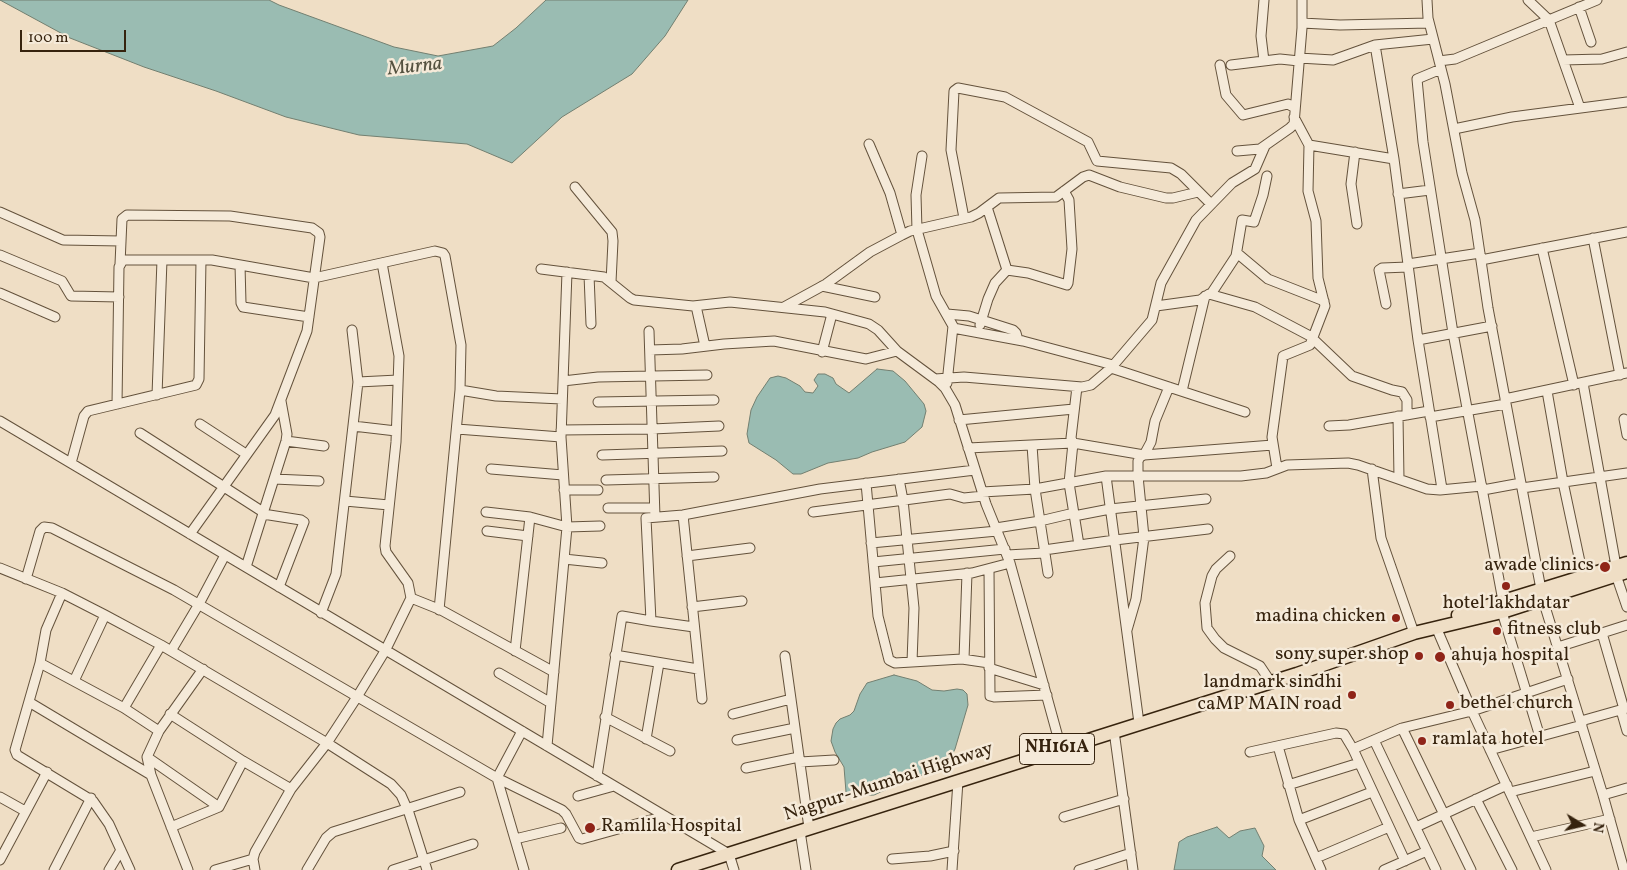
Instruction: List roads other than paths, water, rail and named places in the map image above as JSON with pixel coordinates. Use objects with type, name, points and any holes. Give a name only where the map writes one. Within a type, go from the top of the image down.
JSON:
[{"type":"highway","name":"NH161A","points":[[1542,594],[1583,576],[1620,569]]},
{"type":"highway","name":"NH161A","points":[[1436,626],[1448,618],[1503,606],[1620,569]]},
{"type":"highway","name":"Nagpur-Mumbai Highway","points":[[678,870],[1297,674],[1436,626]]},
{"type":"street","points":[[1264,0],[1261,36],[1264,61]]},
{"type":"street","points":[[1238,151],[1257,150],[1266,146],[1294,124],[1302,0]]},
{"type":"street","points":[[1427,0],[1429,23],[1474,220],[1542,594],[1624,870]]},
{"type":"street","points":[[1528,0],[1549,20],[1580,108]]},
{"type":"street","points":[[1540,737],[1526,693],[1503,606],[1453,333],[1423,142],[1417,79],[1440,65],[1549,20],[1582,4],[1597,0]]},
{"type":"street","points":[[1582,4],[1591,42]]},
{"type":"street","points":[[1302,23],[1340,25],[1429,23]]},
{"type":"street","points":[[1231,65],[1280,59],[1333,60],[1375,45],[1433,39]]},
{"type":"street","points":[[1375,45],[1394,159],[1418,340],[1442,489]]},
{"type":"street","points":[[1564,60],[1602,59],[1627,52]]},
{"type":"street","points":[[1220,65],[1226,95],[1243,115],[1288,104],[1295,108]]},
{"type":"street","points":[[964,218],[951,150],[954,90],[958,88],[1005,97],[1088,142],[1098,161],[1171,168],[1181,174],[1211,204]]},
{"type":"street","points":[[1454,129],[1512,117],[1627,102]]},
{"type":"street","points":[[1277,468],[1272,437],[1283,356],[1310,345],[1324,309],[1324,301],[1318,278],[1316,221],[1308,191],[1309,144],[1294,118]]},
{"type":"street","points":[[869,144],[888,188],[902,235]]},
{"type":"street","points":[[1309,144],[1394,159]]},
{"type":"street","points":[[935,379],[964,377],[1076,387],[1091,385],[1112,367],[1150,324],[1154,316],[1161,283],[1196,220],[1234,181],[1255,168],[1266,146]]},
{"type":"street","points":[[1356,152],[1351,181],[1357,224]]},
{"type":"street","points":[[922,156],[915,200],[916,230],[936,296],[953,328],[947,391]]},
{"type":"street","points":[[783,308],[822,286],[870,252],[902,235],[975,215],[999,198],[1056,197],[1083,177],[1089,176],[1166,198],[1198,192]]},
{"type":"street","points":[[1182,391],[1208,295],[1234,260],[1237,253],[1242,220],[1254,222],[1268,176]]},
{"type":"street","points":[[574,186],[612,232],[611,282]]},
{"type":"street","points":[[1398,194],[1430,190]]},
{"type":"street","points":[[1008,270],[1028,273],[1064,285],[1068,283],[1072,249],[1069,200],[1064,191]]},
{"type":"street","points":[[987,207],[1008,270]]},
{"type":"street","points":[[0,214],[64,240],[121,242]]},
{"type":"street","points":[[117,404],[122,219],[127,215],[230,216],[312,228],[319,232],[320,237],[306,333],[273,417],[190,534]]},
{"type":"street","points":[[1386,304],[1378,274],[1382,268],[1408,266],[1442,258],[1480,256],[1542,248],[1627,232]]},
{"type":"street","points":[[1329,426],[1468,410],[1506,402],[1547,390],[1624,374],[1593,238]]},
{"type":"street","points":[[1542,248],[1579,384],[1627,607]]},
{"type":"street","points":[[120,264],[126,260],[212,260],[314,278],[439,251],[444,256],[461,345],[457,429],[439,610]]},
{"type":"street","points":[[1237,253],[1268,279],[1324,301]]},
{"type":"street","points":[[0,255],[62,281],[71,296],[119,297]]},
{"type":"street","points":[[157,396],[162,260]]},
{"type":"street","points":[[71,463],[86,413],[92,410],[194,387],[198,382],[201,260]]},
{"type":"street","points":[[215,870],[252,859],[291,789],[327,743],[385,651],[411,598],[408,583],[385,549],[396,431],[398,351],[382,263]]},
{"type":"street","points":[[240,265],[241,303],[243,307],[309,317]]},
{"type":"street","points":[[541,268],[604,277],[632,299],[696,306],[730,302],[832,314],[874,326],[897,351],[935,379],[947,391],[955,406],[982,494],[1007,556],[1061,748]]},
{"type":"street","points":[[978,332],[988,299],[996,283],[1008,270]]},
{"type":"street","points":[[547,746],[567,527],[561,434],[567,272]]},
{"type":"street","points":[[589,275],[591,324]]},
{"type":"street","points":[[822,286],[875,297]]},
{"type":"street","points":[[0,294],[55,317]]},
{"type":"street","points":[[1156,306],[1198,300],[1208,295],[1255,307],[1308,335],[1352,376],[1402,392],[1407,400],[1403,416],[1399,479]]},
{"type":"street","points":[[696,306],[705,346]]},
{"type":"street","points":[[822,352],[832,314]]},
{"type":"street","points":[[947,314],[966,315],[1013,330],[1018,340]]},
{"type":"street","points":[[1418,340],[1492,326]]},
{"type":"street","points":[[953,328],[1018,340],[1112,367],[1245,412]]},
{"type":"street","points":[[321,612],[336,574],[345,501],[358,382],[352,330]]},
{"type":"street","points":[[649,331],[654,512]]},
{"type":"street","points":[[650,350],[685,349],[774,341],[822,352],[866,359],[897,351]]},
{"type":"street","points":[[563,382],[598,377],[707,375]]},
{"type":"street","points":[[358,382],[398,380]]},
{"type":"street","points":[[1076,387],[1069,483],[1079,545]]},
{"type":"street","points":[[1127,630],[1136,599],[1144,536],[1138,459],[1144,455],[1151,442],[1169,387]]},
{"type":"street","points":[[460,390],[496,396],[562,399]]},
{"type":"street","points":[[1547,390],[1563,482],[1583,576]]},
{"type":"street","points":[[246,567],[286,441],[280,398]]},
{"type":"street","points":[[598,402],[714,400]]},
{"type":"street","points":[[959,420],[1074,409]]},
{"type":"street","points":[[1624,419],[1627,435]]},
{"type":"street","points":[[0,421],[729,854],[734,870]]},
{"type":"street","points":[[200,424],[246,454]]},
{"type":"street","points":[[353,426],[396,431]]},
{"type":"street","points":[[457,429],[561,434],[719,426]]},
{"type":"street","points":[[140,433],[263,513],[304,522],[279,587]]},
{"type":"street","points":[[286,441],[324,446]]},
{"type":"street","points":[[968,448],[1073,443],[1144,455],[1273,445]]},
{"type":"street","points":[[1032,445],[1035,489],[1048,574]]},
{"type":"street","points":[[602,455],[722,451]]},
{"type":"street","points":[[813,512],[950,494],[964,498],[982,494],[1035,489],[1106,476],[1241,476],[1264,473],[1287,465],[1348,463],[1372,469],[1427,488],[1442,489],[1563,482],[1627,473]]},
{"type":"street","points":[[491,469],[563,475]]},
{"type":"street","points":[[1372,469],[1380,538],[1414,633]]},
{"type":"street","points":[[608,508],[683,515],[820,489],[975,470]]},
{"type":"street","points":[[1106,476],[1140,723]]},
{"type":"street","points":[[606,480],[714,477]]},
{"type":"street","points":[[274,479],[319,481]]},
{"type":"street","points":[[899,479],[903,500],[914,608],[912,662]]},
{"type":"street","points":[[866,483],[879,620],[889,660],[893,663],[964,659],[1044,685]]},
{"type":"street","points":[[564,490],[598,490]]},
{"type":"street","points":[[871,543],[996,529],[1110,509],[1206,499]]},
{"type":"street","points":[[345,501],[389,505]]},
{"type":"street","points":[[486,512],[530,517],[567,527],[600,526]]},
{"type":"street","points":[[650,621],[646,518],[654,512]]},
{"type":"street","points":[[683,515],[702,699]]},
{"type":"street","points":[[515,651],[530,517]]},
{"type":"street","points":[[26,579],[40,531],[48,527],[199,604],[497,778],[564,812],[577,837],[581,839],[665,816]]},
{"type":"street","points":[[873,562],[1007,556],[1144,536],[1208,529]]},
{"type":"street","points":[[487,531],[528,536]]},
{"type":"street","points":[[687,556],[750,548]]},
{"type":"street","points":[[171,651],[225,555]]},
{"type":"street","points":[[875,583],[989,569],[1007,556]]},
{"type":"street","points":[[1230,556],[1216,569],[1212,576],[1205,603],[1207,628],[1214,639],[1224,648],[1260,666],[1270,681]]},
{"type":"street","points":[[564,559],[602,563]]},
{"type":"street","points":[[0,568],[105,614],[161,645],[327,743],[395,787],[401,795],[407,810],[427,870]]},
{"type":"street","points":[[989,569],[989,694],[992,697],[1047,696]]},
{"type":"street","points":[[964,659],[967,573]]},
{"type":"street","points":[[62,594],[46,630],[40,663],[15,750],[17,755],[91,798],[109,824],[130,870]]},
{"type":"street","points":[[411,598],[439,610],[554,672]]},
{"type":"street","points":[[692,608],[742,601]]},
{"type":"street","points":[[74,681],[105,614]]},
{"type":"street","points":[[597,776],[622,616],[694,627]]},
{"type":"street","points":[[1558,648],[1627,625]]},
{"type":"street","points":[[1436,626],[1472,712],[1546,870]]},
{"type":"street","points":[[1602,633],[1624,709],[1627,731]]},
{"type":"street","points":[[124,708],[161,645]]},
{"type":"street","points":[[615,655],[698,669]]},
{"type":"street","points":[[785,656],[799,760],[806,870]]},
{"type":"street","points":[[40,663],[124,708],[159,730]]},
{"type":"street","points":[[646,739],[659,663]]},
{"type":"street","points":[[188,870],[151,775],[147,757],[159,730],[203,669]]},
{"type":"street","points":[[499,673],[551,703]]},
{"type":"street","points":[[1353,749],[1402,728],[1472,712],[1568,679]]},
{"type":"street","points":[[733,714],[791,699]]},
{"type":"street","points":[[29,702],[151,775]]},
{"type":"street","points":[[1490,750],[1540,737],[1624,709]]},
{"type":"street","points":[[170,714],[291,789]]},
{"type":"street","points":[[605,717],[670,751]]},
{"type":"street","points":[[737,740],[795,728]]},
{"type":"street","points":[[1402,728],[1471,870]]},
{"type":"street","points":[[522,731],[497,778],[524,870]]},
{"type":"street","points":[[1114,731],[1133,870]]},
{"type":"street","points":[[1250,752],[1341,733],[1347,736],[1389,827],[1400,865]]},
{"type":"street","points":[[1374,740],[1436,870]]},
{"type":"street","points":[[1278,746],[1298,820],[1321,870]]},
{"type":"street","points":[[147,757],[219,807]]},
{"type":"street","points":[[746,768],[799,760],[834,760]]},
{"type":"street","points":[[171,828],[219,807],[243,761]]},
{"type":"street","points":[[1288,785],[1359,763]]},
{"type":"street","points":[[1416,828],[1476,799],[1508,789],[1596,771]]},
{"type":"street","points":[[1,857],[47,772]]},
{"type":"street","points":[[952,870],[958,781]]},
{"type":"street","points":[[578,796],[614,786]]},
{"type":"street","points":[[1603,795],[1627,788]]},
{"type":"street","points":[[307,870],[329,835],[460,792]]},
{"type":"street","points":[[1298,820],[1372,792]]},
{"type":"street","points":[[0,797],[25,811]]},
{"type":"street","points":[[54,870],[91,798]]},
{"type":"street","points":[[1064,817],[1124,799]]},
{"type":"street","points":[[1476,799],[1512,870]]},
{"type":"street","points":[[1531,837],[1610,819]]},
{"type":"street","points":[[1316,858],[1389,827]]},
{"type":"street","points":[[515,839],[561,828]]},
{"type":"street","points":[[393,870],[473,844]]},
{"type":"street","points":[[109,870],[122,850]]},
{"type":"street","points":[[892,859],[930,856],[954,851]]},
{"type":"street","points":[[1384,870],[1400,865],[1427,851]]},
{"type":"street","points":[[1079,870],[1131,853]]},
{"type":"street","points":[[252,859],[255,870]]},
{"type":"water","name":"Murna","points":[[0,0],[269,0],[394,47],[438,56],[493,46],[546,0],[688,0],[665,36],[632,74],[562,117],[512,163],[467,144],[359,135],[286,117],[144,67],[70,38]]},
{"type":"water","points":[[877,369],[893,371],[905,381],[924,404],[926,411],[922,427],[905,442],[858,458],[828,463],[801,474],[793,474],[776,460],[749,443],[747,434],[751,410],[770,378],[778,376],[786,378],[800,386],[805,392],[813,393],[818,386],[814,380],[818,374],[825,374],[833,378],[836,384],[849,393]]},
{"type":"water","points":[[894,675],[917,681],[932,690],[957,689],[963,690],[967,694],[968,705],[955,749],[946,763],[929,773],[874,795],[850,796],[846,792],[844,767],[831,741],[833,729],[840,719],[854,711],[860,694],[867,683]]},
{"type":"water","points":[[1217,827],[1229,838],[1240,831],[1255,828],[1264,846],[1262,856],[1276,870],[1174,870],[1179,842],[1187,837]]},
{"type":"place","name":"awade clinics","points":[[1605,567]]},
{"type":"place","name":"hotel lakhdatar","points":[[1506,586]]},
{"type":"place","name":"madina chicken","points":[[1396,618]]},
{"type":"place","name":"fitness club","points":[[1497,631]]},
{"type":"place","name":"sony super shop","points":[[1419,656]]},
{"type":"place","name":"ahuja hospital","points":[[1440,657]]},
{"type":"place","name":"landmark sindhi caMP MAIN road","points":[[1352,695]]},
{"type":"place","name":"bethel church","points":[[1450,705]]},
{"type":"place","name":"ramlata hotel","points":[[1422,741]]},
{"type":"place","name":"Ramlila Hospital","points":[[590,828]]}]
